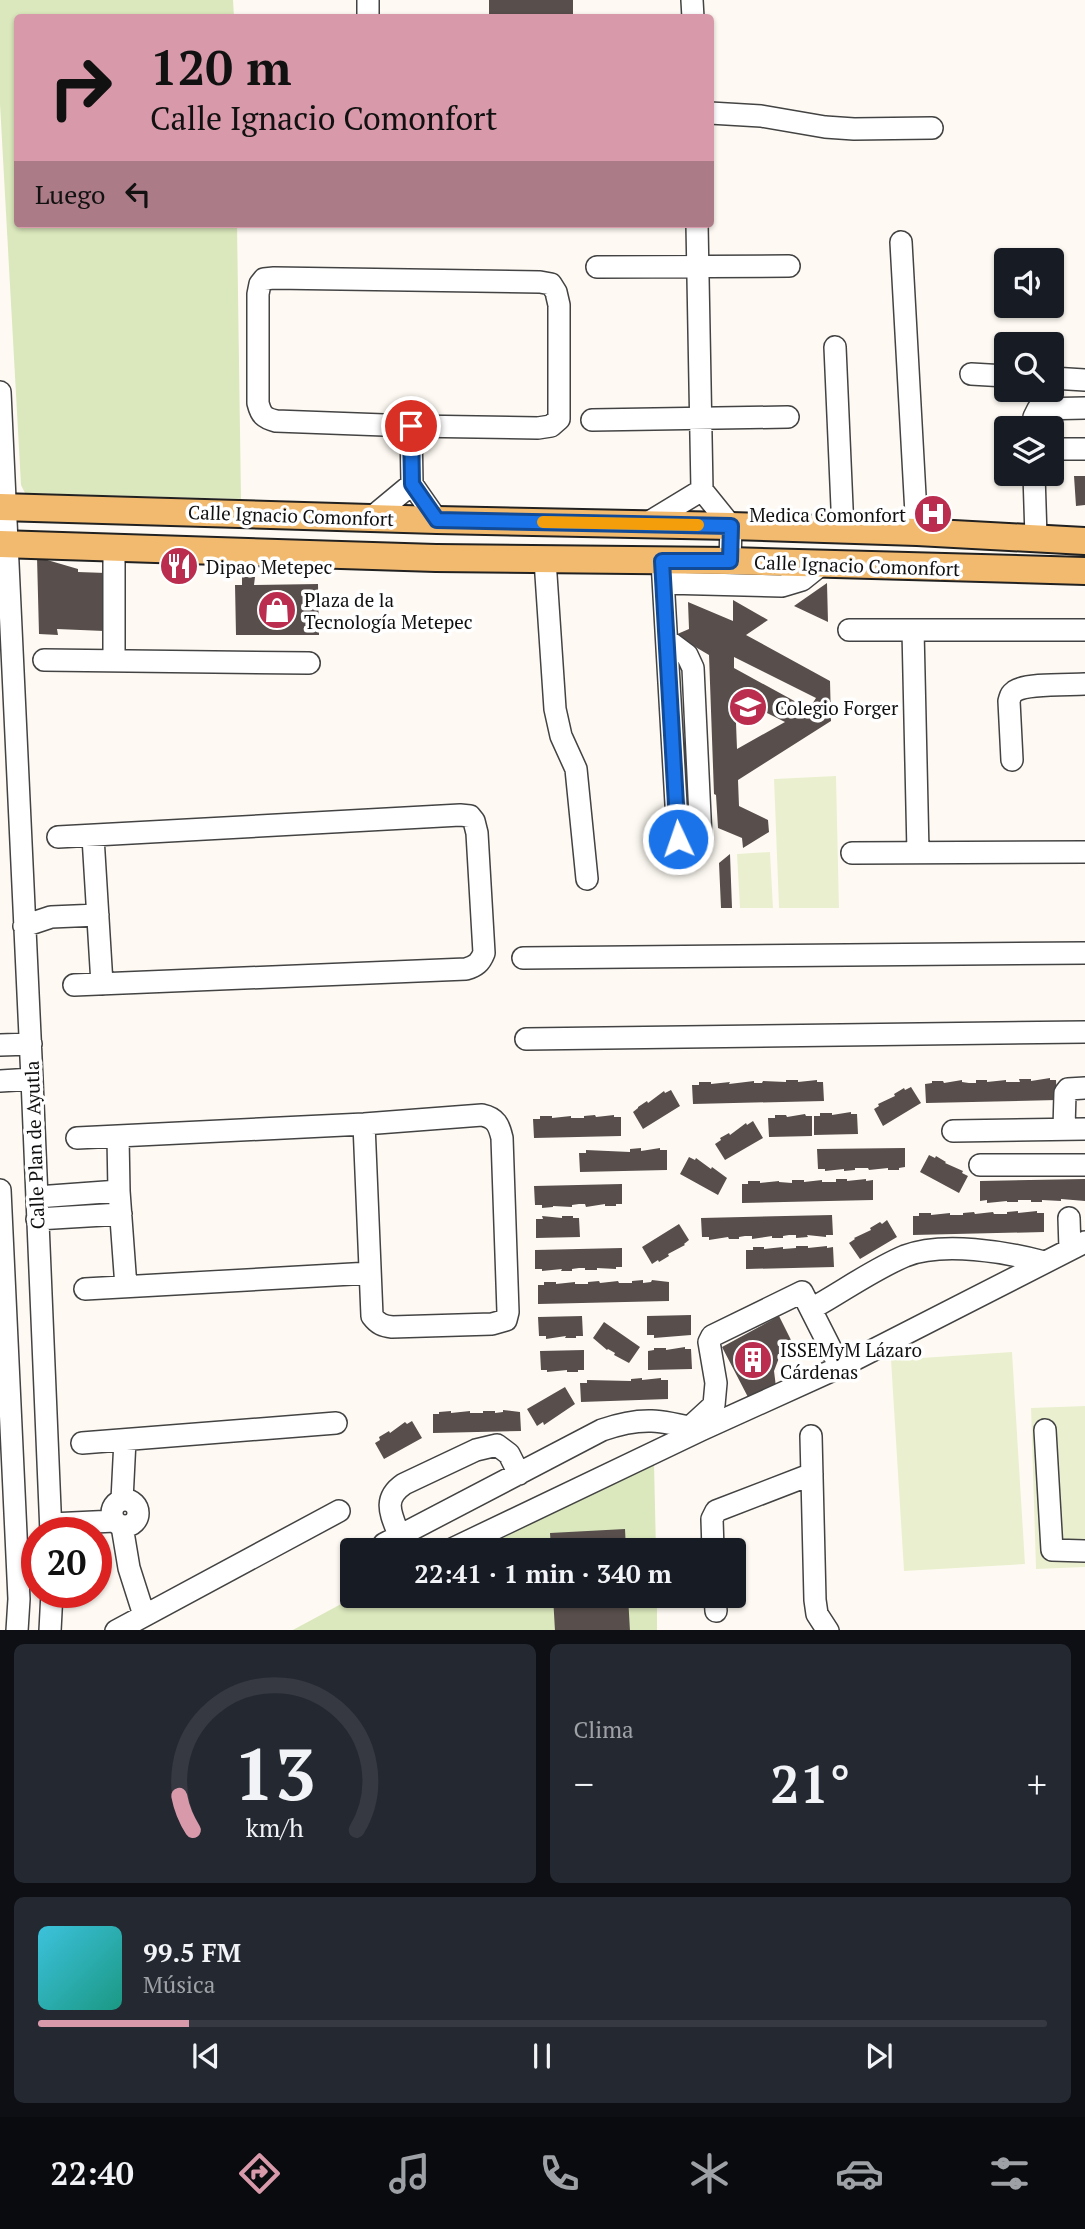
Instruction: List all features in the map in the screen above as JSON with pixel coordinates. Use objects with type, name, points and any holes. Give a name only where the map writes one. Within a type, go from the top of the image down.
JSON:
[{"type":"main road","name":"Calle Ignacio Comonfort","points":[[3,507],[731,526],[1085,541]]},
{"type":"main road","name":"Calle Ignacio Comonfort","points":[[4,544],[545,560],[663,572],[730,561],[1085,570]]},
{"type":"street","points":[[714,113],[761,116],[854,129],[932,128]]},
{"type":"street","points":[[697,228],[702,490],[731,526],[730,561]]},
{"type":"street","points":[[901,243],[917,532]]},
{"type":"street","points":[[597,267],[789,266]]},
{"type":"street","points":[[264,279],[551,284],[559,305],[559,419],[551,426],[538,428],[411,426],[276,421],[260,414],[258,294],[264,279]]},
{"type":"street","points":[[835,347],[843,530]]},
{"type":"street","points":[[971,374],[994,375]]},
{"type":"street","points":[[1064,379],[1085,380]]},
{"type":"street","name":"Calle Plan de Ayutla","points":[[0,392],[9,758],[24,895],[50,1516]]},
{"type":"street","points":[[1035,416],[1038,410],[1085,408]]},
{"type":"street","points":[[592,420],[789,417]]},
{"type":"street","points":[[411,426],[412,484],[437,520]]},
{"type":"street","points":[[1064,449],[1085,449]]},
{"type":"street","points":[[371,518],[412,484]]},
{"type":"street","points":[[1034,486],[1036,537]]},
{"type":"street","points":[[646,524],[702,490]]},
{"type":"street","points":[[114,548],[114,661]]},
{"type":"street","points":[[545,560],[555,709],[561,737],[576,769],[587,879]]},
{"type":"street","points":[[667,640],[687,655],[693,668],[701,838],[697,850],[688,853],[680,847],[678,839],[663,572],[782,586],[802,580],[822,564]]},
{"type":"street","points":[[849,630],[1085,630]]},
{"type":"street","points":[[913,630],[918,852]]},
{"type":"street","points":[[44,660],[309,663]]},
{"type":"street","points":[[1012,760],[1009,701],[1012,694],[1018,689],[1029,687],[1085,684]]},
{"type":"street","points":[[58,838],[447,816],[470,816],[477,833],[484,953],[481,961],[467,969],[74,985]]},
{"type":"street","points":[[93,837],[102,984]]},
{"type":"street","points":[[852,853],[1085,852]]},
{"type":"street","points":[[24,895],[51,911]]},
{"type":"street","points":[[24,926],[51,911],[98,909]]},
{"type":"street","points":[[523,958],[1085,953]]},
{"type":"street","points":[[526,1039],[1085,1032]]},
{"type":"street","name":"Calle Plan de Ayutla","points":[[0,1045],[31,1044]]},
{"type":"street","name":"Calle Plan de Ayutla","points":[[0,1081],[33,1079]]},
{"type":"street","points":[[953,1131],[1074,1129],[1065,1093],[1068,1089],[1085,1088]]},
{"type":"street","points":[[77,1138],[364,1124],[482,1115],[492,1117],[499,1125],[502,1138],[508,1312],[506,1320],[492,1324],[382,1325],[376,1322],[372,1316],[364,1124]]},
{"type":"street","points":[[118,1137],[126,1287]]},
{"type":"street","points":[[980,1165],[1085,1165]]},
{"type":"street","name":"Calle Plan de Ayutla","points":[[0,1190],[19,1599],[17,1630]]},
{"type":"street","points":[[37,1208],[119,1191]]},
{"type":"street","points":[[37,1208],[121,1214]]},
{"type":"street","points":[[474,1538],[696,1429],[840,1367],[1077,1246],[1069,1218]]},
{"type":"street","points":[[811,1309],[892,1263],[922,1252],[1003,1252],[1044,1262]]},
{"type":"street","points":[[85,1289],[370,1273]]},
{"type":"street","points":[[696,1429],[714,1405],[716,1383],[709,1342],[712,1336],[802,1292],[840,1367]]},
{"type":"street","points":[[519,1474],[509,1454],[497,1445],[476,1450],[404,1484],[395,1490],[390,1501],[391,1540],[519,1474],[602,1430],[624,1423],[668,1421],[696,1429]]},
{"type":"street","points":[[82,1443],[336,1423]]},
{"type":"street","points":[[1045,1430],[1052,1550],[1085,1552]]},
{"type":"street","points":[[811,1436],[815,1600],[817,1614],[828,1630]]},
{"type":"street","points":[[125,1440],[118,1514],[129,1568],[144,1615]]},
{"type":"street","points":[[713,1538],[712,1519],[716,1511],[812,1474]]},
{"type":"street","points":[[14,1499],[50,1516],[118,1514]]},
{"type":"street","points":[[116,1630],[339,1511]]},
{"type":"street","points":[[50,1630],[51,1608]]},
{"type":"green space","points":[[0,0],[233,0],[234,14],[14,14],[14,228],[237,228],[241,499],[25,493],[21,485],[0,104]]},
{"type":"green space","points":[[836,776],[839,908],[779,908],[774,779]]},
{"type":"green space","points":[[770,852],[773,908],[740,908],[737,854]]},
{"type":"green space","points":[[1012,1352],[1025,1564],[904,1571],[891,1360]]},
{"type":"green space","points":[[1085,1406],[1085,1567],[1036,1569],[1031,1408]]},
{"type":"green space","points":[[654,1463],[656,1538],[502,1538]]},
{"type":"green space","points":[[340,1605],[340,1608],[657,1608],[657,1630],[293,1630]]},
{"type":"building","points":[[489,0],[573,0],[573,14],[489,14]]},
{"type":"building","points":[[1074,476],[1085,476],[1085,505],[1076,506]]},
{"type":"building","points":[[37,557],[78,569],[78,572],[106,573],[104,631],[57,629],[58,635],[39,634]]},
{"type":"building","name":"Plaza de la Tecnología Metepec","points":[[242,577],[255,577],[254,585],[318,584],[319,635],[236,635],[235,585],[242,585]]},
{"type":"building","points":[[827,583],[828,622],[794,606]]},
{"type":"building","points":[[733,600],[768,620],[746,635],[830,681],[831,721],[738,780],[739,806],[768,820],[769,832],[743,848],[742,838],[718,828],[714,794],[709,655],[675,635],[689,629],[688,602],[733,621]],"holes":[[[734,657],[816,698],[809,709],[734,668]],[[735,697],[785,722],[737,749]]]},
{"type":"building","points":[[730,854],[732,908],[721,908],[719,863]]},
{"type":"building","points":[[1050,1078],[1056,1080],[1057,1100],[926,1103],[925,1084],[932,1081],[1020,1082],[1019,1079],[1031,1081]]},
{"type":"building","points":[[786,1080],[823,1082],[824,1101],[693,1104],[692,1085],[699,1085],[699,1082],[730,1082],[729,1084]]},
{"type":"building","points":[[911,1087],[921,1103],[883,1126],[874,1109],[904,1088],[905,1090]]},
{"type":"building","points":[[671,1090],[680,1106],[643,1129],[633,1112],[664,1091],[665,1093]]},
{"type":"building","points":[[851,1112],[857,1114],[858,1134],[814,1135],[814,1116],[820,1116],[820,1113],[832,1115]]},
{"type":"building","points":[[805,1114],[812,1116],[812,1136],[769,1137],[768,1118],[775,1118],[775,1115],[787,1117]]},
{"type":"building","points":[[595,1115],[621,1117],[621,1136],[534,1138],[533,1119],[540,1119],[540,1116],[584,1118]]},
{"type":"building","points":[[753,1121],[763,1138],[725,1160],[715,1144],[720,1138]]},
{"type":"building","points":[[641,1148],[641,1151],[660,1148],[667,1150],[667,1170],[580,1172],[579,1153],[586,1153],[586,1150],[630,1152],[630,1149]]},
{"type":"building","points":[[905,1148],[905,1167],[899,1170],[818,1169],[817,1149]]},
{"type":"building","points":[[929,1155],[935,1158],[936,1156],[968,1176],[959,1193],[920,1172]]},
{"type":"building","points":[[689,1157],[695,1160],[696,1158],[727,1178],[718,1195],[680,1174]]},
{"type":"building","points":[[836,1179],[873,1180],[873,1200],[742,1203],[742,1184],[748,1184],[748,1181],[836,1182]]},
{"type":"building","points":[[1085,1179],[1085,1201],[980,1201],[980,1181]]},
{"type":"building","points":[[622,1184],[622,1204],[616,1206],[605,1204],[586,1207],[585,1204],[579,1204],[572,1207],[542,1208],[542,1205],[535,1205],[534,1186]]},
{"type":"building","points":[[1018,1211],[1044,1213],[1044,1232],[913,1235],[913,1216],[919,1216],[919,1213],[963,1215],[974,1212],[1007,1214]]},
{"type":"building","points":[[832,1215],[833,1235],[826,1237],[807,1235],[808,1237],[796,1238],[796,1235],[789,1235],[783,1238],[772,1236],[752,1239],[752,1236],[745,1236],[739,1239],[728,1237],[709,1240],[709,1237],[702,1237],[701,1218]]},
{"type":"building","points":[[542,1216],[579,1218],[580,1237],[536,1238],[536,1219],[543,1219]]},
{"type":"building","points":[[887,1220],[897,1237],[860,1259],[849,1243]]},
{"type":"building","points":[[679,1224],[689,1240],[668,1254],[669,1256],[652,1264],[642,1247]]},
{"type":"building","points":[[796,1246],[833,1247],[834,1267],[746,1269],[746,1250],[753,1250],[753,1247],[783,1249]]},
{"type":"building","points":[[622,1248],[622,1267],[616,1269],[535,1269],[535,1250]]},
{"type":"building","points":[[643,1280],[643,1283],[652,1280],[669,1282],[669,1301],[538,1304],[538,1285],[544,1285],[544,1282],[588,1284],[599,1281],[632,1283]]},
{"type":"building","points":[[691,1315],[691,1335],[654,1338],[654,1335],[647,1335],[647,1316]]},
{"type":"building","points":[[582,1316],[583,1336],[546,1339],[546,1336],[539,1336],[538,1317]]},
{"type":"building","name":"ISSEMyM Lázaro Cárdenas","points":[[779,1316],[793,1344],[782,1350],[774,1371],[776,1387],[750,1401],[722,1347]]},
{"type":"building","points":[[604,1322],[640,1347],[629,1363],[593,1338]]},
{"type":"building","points":[[685,1347],[691,1349],[692,1369],[648,1370],[648,1351],[654,1348],[666,1350]]},
{"type":"building","points":[[584,1350],[584,1370],[541,1370],[540,1351]]},
{"type":"building","points":[[642,1378],[668,1380],[668,1399],[581,1402],[580,1383],[587,1383],[587,1380],[631,1381]]},
{"type":"building","points":[[565,1387],[575,1404],[544,1425],[543,1422],[537,1426],[527,1409]]},
{"type":"building","points":[[503,1410],[520,1412],[521,1431],[433,1433],[433,1414],[439,1412],[495,1413]]},
{"type":"building","points":[[412,1421],[422,1438],[384,1459],[375,1443],[380,1440],[379,1437],[405,1422],[407,1424]]},
{"type":"building","points":[[625,1529],[625,1538],[550,1538],[550,1533]]},
{"type":"building","points":[[554,1608],[629,1608],[630,1630],[555,1630]]},
{"type":"slow traffic","points":[[543,522],[698,525]]},
{"type":"place","name":"Medica Comonfort","points":[[933,514]]},
{"type":"place","name":"Dipao Metepec","points":[[179,566]]},
{"type":"place","name":"Plaza de la Tecnología Metepec","points":[[277,610]]},
{"type":"place","name":"Colegio Forger","points":[[748,707]]},
{"type":"place","name":"ISSEMyM Lázaro Cárdenas","points":[[753,1360]]},
{"type":"route","points":[[411,426],[412,484],[437,520],[731,526],[730,561],[662,561],[678,839]]}]
